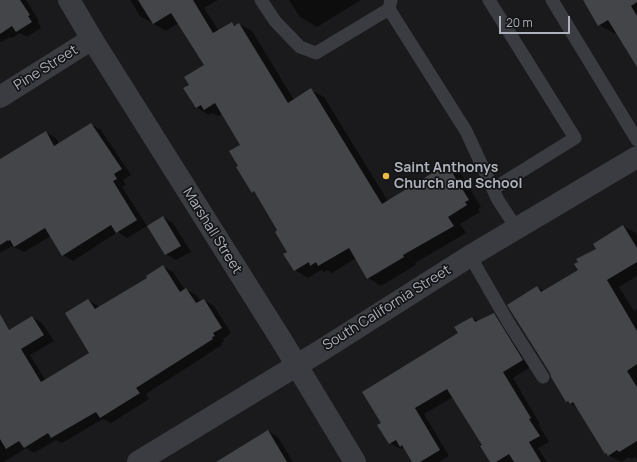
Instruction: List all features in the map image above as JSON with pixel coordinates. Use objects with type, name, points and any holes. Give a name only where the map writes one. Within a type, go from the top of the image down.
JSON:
[{"type":"street","name":"Marshall Street","points":[[69,0],[355,462]]},
{"type":"street","name":"Pine Street","points":[[0,97],[92,39]]},
{"type":"street","name":"South California Street","points":[[138,462],[296,366],[470,256],[637,157]]},
{"type":"lane","points":[[261,0],[275,21],[300,47],[316,53],[390,4],[466,131],[498,200],[517,229]]},
{"type":"lane","points":[[489,0],[575,138],[493,189]]},
{"type":"lane","points":[[552,0],[637,140]]},
{"type":"lane","points":[[470,256],[508,322],[543,377]]},
{"type":"building","points":[[0,0],[20,0],[30,15],[28,16],[32,22],[16,32],[12,26],[0,34]]},
{"type":"building","points":[[138,0],[193,0],[213,33],[232,22],[234,26],[239,23],[288,103],[311,88],[382,204],[447,164],[469,200],[465,202],[467,205],[448,217],[454,226],[403,255],[404,257],[367,279],[349,248],[318,266],[316,262],[310,266],[309,262],[294,271],[283,254],[287,252],[275,232],[277,230],[254,191],[252,193],[236,167],[238,166],[229,151],[240,145],[215,103],[204,110],[201,105],[196,108],[183,88],[189,85],[184,77],[204,65],[171,13],[153,24]]},
{"type":"building","points":[[583,0],[637,0],[637,2],[631,6],[637,16],[637,67],[608,20],[598,26]]},
{"type":"building","points":[[91,123],[122,169],[114,174],[117,179],[113,181],[137,220],[116,233],[111,225],[62,256],[45,228],[14,247],[10,240],[0,245],[0,159],[46,131],[54,146]]},
{"type":"building","points":[[163,216],[181,246],[165,255],[147,226]]},
{"type":"building","points":[[623,225],[637,248],[637,262],[607,280],[637,331],[637,364],[627,371],[637,387],[637,441],[619,452],[617,450],[608,456],[606,453],[605,454],[573,402],[570,404],[568,401],[566,402],[550,373],[507,305],[537,286],[541,292],[578,270],[574,264],[578,262],[576,259],[596,249],[593,244]]},
{"type":"building","points":[[163,265],[180,292],[186,288],[196,303],[204,299],[222,328],[213,333],[215,336],[212,337],[213,339],[136,388],[140,393],[100,418],[96,412],[51,438],[48,433],[24,448],[19,441],[6,449],[0,439],[0,314],[9,330],[32,316],[44,335],[21,349],[41,382],[89,353],[65,313],[88,299],[95,309],[147,278],[146,276]]},
{"type":"building","points":[[494,313],[523,360],[503,372],[531,418],[529,419],[540,436],[529,442],[541,462],[514,462],[509,454],[496,462],[490,462],[480,446],[482,445],[447,389],[415,408],[440,450],[420,462],[412,462],[402,445],[400,447],[396,440],[389,444],[377,425],[381,423],[362,392],[458,333],[454,327],[472,317],[475,322]]},
{"type":"building","points":[[268,430],[287,462],[216,462]]},
{"type":"place","name":"Saint Anthonys Church and School","points":[[386,176]]}]
